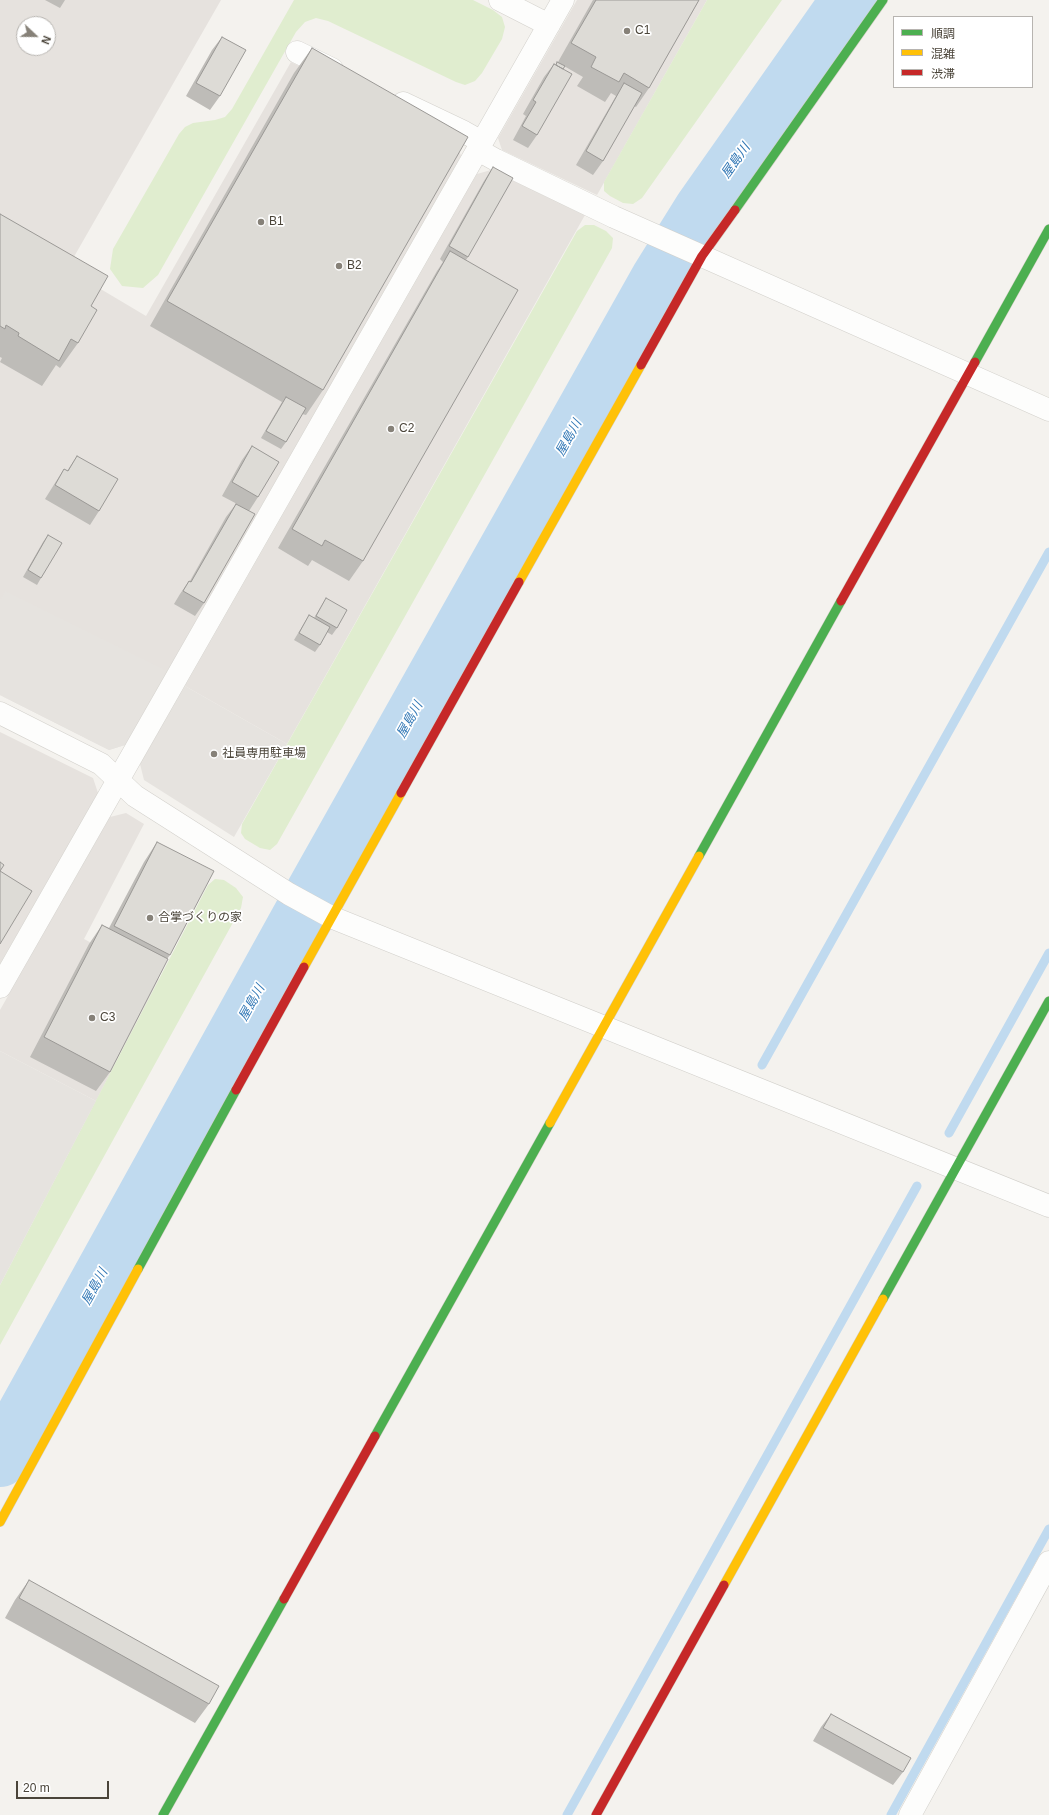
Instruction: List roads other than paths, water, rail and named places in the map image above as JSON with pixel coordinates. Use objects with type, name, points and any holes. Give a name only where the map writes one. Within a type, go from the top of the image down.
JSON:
[{"type":"street","points":[[500,0],[549,25]]},
{"type":"street","points":[[0,987],[563,0]]},
{"type":"street","points":[[0,1522],[328,915],[699,254],[883,0]]},
{"type":"street","points":[[297,52],[353,79]]},
{"type":"street","points":[[388,95],[464,132],[496,160],[658,236],[1049,410]]},
{"type":"street","points":[[163,1815],[1049,230]]},
{"type":"street","points":[[0,713],[101,764],[135,796],[288,894],[328,915],[1049,1206]]},
{"type":"street","points":[[596,1815],[1049,1001]]},
{"type":"street","points":[[910,1815],[1049,1562]]},
{"type":"waterway","name":"屋島川","points":[[0,1459],[307,904],[659,278],[702,209],[849,0]]},
{"type":"waterway","points":[[762,1065],[1049,552]]},
{"type":"waterway","points":[[949,1133],[1049,953]]},
{"type":"waterway","points":[[567,1815],[917,1186]]},
{"type":"waterway","points":[[891,1815],[1049,1529]]},
{"type":"place","name":"C1","points":[[627,31]]},
{"type":"place","name":"B1","points":[[261,222]]},
{"type":"place","name":"B2","points":[[339,266]]},
{"type":"place","name":"C2","points":[[391,429]]},
{"type":"place","name":"社員専用駐車場","points":[[214,754]]},
{"type":"place","name":"合掌づくりの家","points":[[150,918]]},
{"type":"place","name":"C3","points":[[92,1018]]}]
